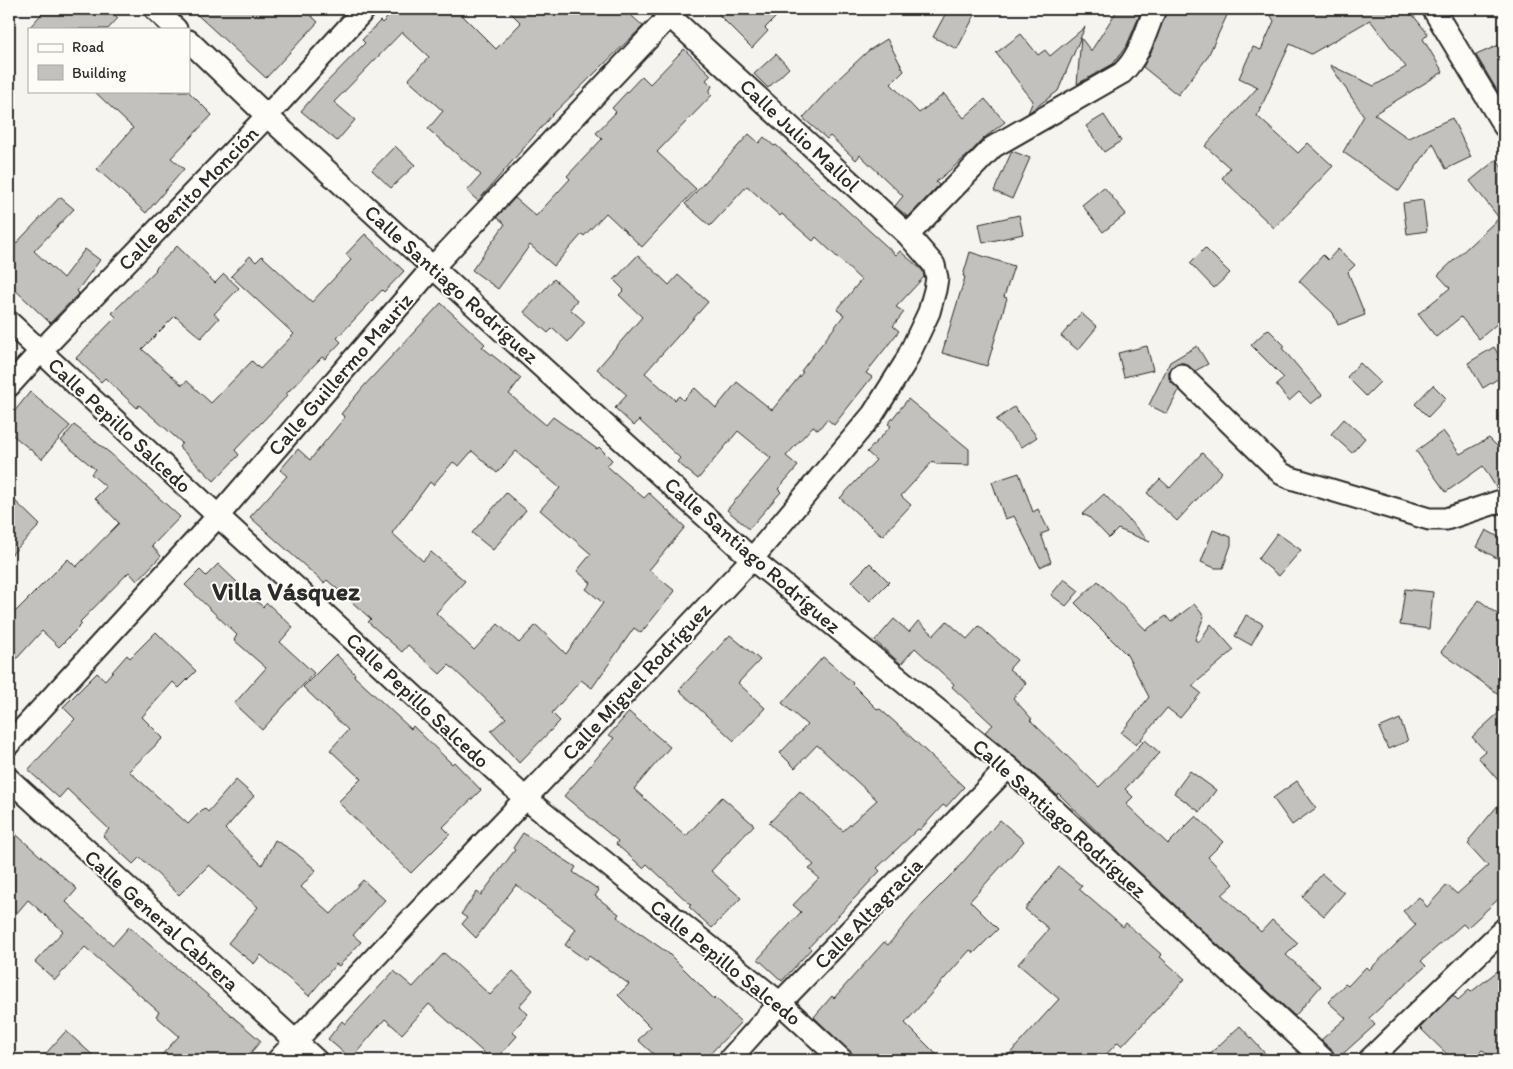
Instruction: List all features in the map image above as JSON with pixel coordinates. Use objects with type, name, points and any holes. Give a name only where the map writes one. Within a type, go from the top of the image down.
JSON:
[{"type":"street","points":[[155,9],[175,28]]},
{"type":"street","name":"Calle Benito Monción","points":[[9,386],[267,116],[365,9]]},
{"type":"street","points":[[908,235],[993,147],[1122,73],[1131,65],[1137,55],[1155,9]]},
{"type":"street","points":[[1433,9],[1504,126]]},
{"type":"street","name":"Calle Julio Mallol","points":[[670,11],[908,235],[934,265]]},
{"type":"street","name":"Calle Guillermo Mauriz","points":[[9,744],[218,516],[433,267],[670,11]]},
{"type":"street","name":"Calle Santiago Rodríguez","points":[[190,42],[267,116],[752,559],[1008,767],[1324,1060]]},
{"type":"street","name":"Calle Miguel Rodríguez","points":[[278,1060],[752,559],[873,414],[905,363],[929,312],[936,278],[934,265]]},
{"type":"street","name":"Calle Pepillo Salcedo","points":[[9,322],[525,798],[780,1003],[842,1060]]},
{"type":"street","points":[[1181,375],[1275,468],[1291,478],[1429,519],[1446,519],[1504,500]]},
{"type":"street","name":"Calle Altagracia","points":[[729,1060],[780,1003],[1008,767]]},
{"type":"street","name":"Calle General Cabrera","points":[[9,779],[316,1060]]},
{"type":"street","points":[[1369,1060],[1504,929]]},
{"type":"building","points":[[46,9],[109,9],[118,18],[109,28],[29,28]]},
{"type":"building","points":[[191,9],[304,9],[318,22],[266,78]]},
{"type":"building","points":[[396,9],[456,9],[496,49],[521,23],[507,9],[624,9],[643,26],[552,115],[478,201],[467,191],[481,175],[428,129],[443,111],[408,80],[429,57],[402,32],[334,102],[355,120],[337,141],[301,111],[365,43],[362,40],[380,21],[382,23]]},
{"type":"building","points":[[713,9],[784,9],[765,28],[768,31],[752,48]]},
{"type":"building","points":[[948,9],[978,9],[957,49],[933,37]]},
{"type":"building","points":[[1118,9],[1142,9],[1127,45],[1113,64],[1077,84],[1081,38],[1091,51]]},
{"type":"building","points":[[1167,9],[1230,9],[1207,58],[1178,95],[1143,67],[1153,48]]},
{"type":"building","points":[[1267,9],[1408,9],[1428,34],[1423,39],[1443,72],[1374,114],[1408,138],[1452,118],[1471,157],[1446,169],[1433,143],[1399,191],[1343,152],[1364,116],[1330,65],[1374,86],[1406,67],[1370,20],[1311,54],[1290,44],[1257,116],[1298,153],[1308,143],[1333,166],[1274,228],[1222,178],[1230,168],[1205,146],[1258,87],[1239,78],[1253,47],[1261,50],[1274,21]]},
{"type":"building","points":[[1085,27],[1058,91],[1028,113],[1033,101],[996,53],[1021,34],[1038,55],[1045,50],[1050,56]]},
{"type":"building","points":[[887,39],[904,71],[891,84],[919,113],[944,94],[964,118],[985,99],[1005,122],[984,138],[969,154],[936,182],[939,185],[908,217],[895,206],[903,196],[860,155],[856,160],[830,136],[827,139],[803,118],[835,82],[868,51]]},
{"type":"building","points":[[1499,45],[1504,56],[1504,102],[1476,55]]},
{"type":"building","points":[[684,49],[711,75],[706,80],[712,86],[709,92],[712,95],[657,152],[696,189],[642,247],[606,213],[584,236],[582,234],[554,266],[530,245],[498,289],[472,270],[505,224],[497,217],[515,198],[536,216],[570,179],[567,176],[602,139],[596,133],[616,112],[612,108],[642,76],[650,84]]},
{"type":"building","points":[[776,54],[789,68],[768,88],[754,74]]},
{"type":"building","points":[[95,92],[189,92],[212,115],[171,158],[184,169],[146,213],[97,169],[133,128]]},
{"type":"building","points":[[1104,115],[1121,141],[1104,152],[1086,126]]},
{"type":"building","points":[[749,134],[759,143],[764,137],[774,146],[776,145],[896,255],[900,251],[923,271],[924,277],[896,307],[904,312],[893,326],[899,331],[866,373],[872,377],[834,425],[827,419],[818,430],[813,426],[786,456],[798,466],[778,489],[781,492],[749,529],[727,510],[771,458],[738,431],[698,479],[677,462],[680,458],[639,420],[634,426],[615,408],[627,395],[597,369],[642,317],[619,295],[624,290],[614,280],[638,255],[669,285],[678,275],[708,302],[645,373],[675,400],[679,396],[683,400],[695,388],[716,408],[737,382],[772,410],[803,372],[801,371],[844,315],[837,310],[861,280],[816,237],[813,241],[782,214],[780,216],[747,186],[710,226],[685,204]]},
{"type":"building","points":[[395,146],[415,165],[391,188],[372,170]]},
{"type":"building","points":[[1012,151],[1030,158],[1012,199],[994,191]]},
{"type":"building","points":[[1497,159],[1504,171],[1504,318],[1479,339],[1461,317],[1436,337],[1418,314],[1450,288],[1438,275],[1499,218],[1470,181]]},
{"type":"building","points":[[1104,187],[1126,214],[1103,232],[1082,205]]},
{"type":"building","points":[[60,197],[74,209],[34,251],[63,278],[85,249],[100,260],[77,291],[79,293],[50,323],[9,284],[9,251]]},
{"type":"building","points":[[1423,200],[1427,231],[1407,234],[1403,203]]},
{"type":"building","points":[[1019,215],[1023,234],[983,243],[979,224]]},
{"type":"building","points":[[365,234],[404,271],[384,292],[382,290],[337,338],[341,342],[325,359],[322,357],[235,450],[239,455],[214,481],[179,447],[182,443],[139,405],[137,408],[105,378],[101,382],[76,358],[116,317],[112,313],[156,270],[177,246],[215,283],[224,274],[239,288],[214,314],[219,318],[201,338],[175,316],[142,349],[182,385],[187,381],[211,403],[252,361],[260,369],[294,334],[231,276],[250,256],[256,262],[262,256],[312,302],[351,260],[346,254]]},
{"type":"building","points":[[1205,248],[1230,273],[1214,288],[1190,263]]},
{"type":"building","points":[[1338,249],[1355,265],[1348,272],[1365,315],[1338,325],[1333,313],[1299,281],[1323,255],[1328,260]]},
{"type":"building","points":[[970,252],[1014,266],[1004,297],[1007,298],[987,366],[942,353],[965,277],[963,276]]},
{"type":"building","points":[[554,279],[577,300],[570,309],[585,322],[568,342],[553,328],[548,333],[524,312]]},
{"type":"building","points":[[441,303],[485,344],[482,347],[521,378],[509,394],[546,425],[553,417],[597,449],[599,447],[612,460],[607,466],[644,498],[649,493],[685,527],[649,570],[675,591],[641,633],[634,628],[592,688],[581,680],[552,713],[560,721],[519,763],[491,731],[506,718],[449,665],[440,674],[408,645],[402,652],[368,622],[371,619],[327,580],[324,583],[250,517],[287,476],[280,470],[298,449],[310,460],[345,417],[341,414],[363,387]],"holes":[[[472,451],[497,473],[516,451],[560,488],[540,510],[591,554],[577,571],[591,583],[586,589],[603,603],[566,654],[536,625],[519,643],[498,624],[474,650],[436,613],[465,581],[431,552],[423,561],[392,533],[430,482],[433,485],[453,462],[459,466]]]},
{"type":"building","points":[[1081,313],[1097,327],[1078,350],[1061,336]]},
{"type":"building","points":[[1268,329],[1285,346],[1282,348],[1322,395],[1311,404],[1299,392],[1289,401],[1276,385],[1284,378],[1251,345]]},
{"type":"building","points":[[1147,346],[1153,370],[1124,377],[1118,353]]},
{"type":"building","points":[[1197,346],[1208,364],[1195,371],[1184,363],[1177,363],[1169,372],[1169,379],[1179,390],[1167,414],[1149,405],[1170,362]]},
{"type":"building","points":[[1494,347],[1504,364],[1504,375],[1483,388],[1468,363]]},
{"type":"building","points":[[1360,363],[1380,382],[1366,396],[1347,377]]},
{"type":"building","points":[[1433,385],[1446,398],[1428,417],[1415,404]]},
{"type":"building","points":[[30,392],[70,426],[42,459],[9,432],[9,418]]},
{"type":"building","points":[[908,399],[969,449],[969,465],[936,464],[933,461],[901,496],[911,505],[882,536],[840,498],[876,460],[867,452],[891,426],[888,424]]},
{"type":"building","points":[[1014,407],[1037,437],[1022,447],[996,420]]},
{"type":"building","points":[[1344,419],[1365,438],[1352,453],[1331,434]]},
{"type":"building","points":[[74,425],[110,453],[180,517],[152,546],[161,556],[137,581],[129,572],[80,622],[82,624],[59,647],[42,631],[9,667],[9,618],[68,559],[76,567],[119,523],[95,498],[106,487],[91,474],[95,469],[61,441]]},
{"type":"building","points":[[1443,431],[1460,454],[1489,438],[1504,453],[1504,488],[1497,489],[1483,466],[1446,492],[1416,451]]},
{"type":"building","points":[[1202,453],[1222,472],[1177,521],[1147,493],[1160,479],[1170,488]]},
{"type":"building","points":[[1019,473],[1033,512],[1038,509],[1049,531],[1041,534],[1051,562],[1040,567],[1014,516],[1005,519],[992,482]]},
{"type":"building","points":[[506,493],[526,510],[493,550],[472,533]]},
{"type":"building","points":[[1104,494],[1150,542],[1118,529],[1109,538],[1089,517],[1082,514]]},
{"type":"building","points":[[9,495],[40,525],[9,557]]},
{"type":"building","points":[[1213,530],[1231,537],[1231,545],[1223,568],[1215,568],[1201,562]]},
{"type":"building","points":[[1486,530],[1504,540],[1504,562],[1477,547]]},
{"type":"building","points":[[1277,533],[1301,550],[1279,576],[1258,559]]},
{"type":"building","points":[[870,563],[889,582],[870,601],[851,582]]},
{"type":"building","points":[[218,564],[263,607],[267,603],[293,627],[280,642],[314,673],[262,730],[234,704],[266,668],[234,640],[237,635],[185,585],[200,570],[206,576]]},
{"type":"building","points":[[1064,579],[1079,591],[1066,606],[1051,595]]},
{"type":"building","points":[[1098,581],[1146,630],[1166,616],[1171,622],[1194,604],[1204,616],[1195,640],[1199,642],[1211,624],[1234,650],[1192,686],[1201,693],[1180,718],[1167,708],[1136,745],[1121,733],[1149,697],[1127,655],[1075,603]]},
{"type":"building","points":[[1405,589],[1433,592],[1429,629],[1400,625]]},
{"type":"building","points":[[1479,600],[1504,619],[1504,698],[1441,652]]},
{"type":"building","points":[[1246,615],[1263,624],[1251,645],[1235,636]]},
{"type":"building","points":[[894,619],[909,632],[918,621],[934,635],[947,621],[967,639],[979,626],[1017,660],[1009,669],[1026,683],[1013,698],[1032,719],[1030,720],[1099,787],[1145,740],[1160,753],[1125,789],[1133,797],[1126,804],[1168,844],[1196,816],[1223,842],[1208,857],[1234,884],[1222,895],[1261,932],[1272,920],[1298,943],[1286,955],[1321,986],[1295,1016],[1124,858],[1058,793],[1057,795],[985,732],[993,725],[952,687],[954,684],[915,648],[901,664],[875,641]]},
{"type":"building","points":[[156,632],[196,671],[179,688],[173,682],[142,717],[163,738],[129,771],[188,824],[204,808],[208,812],[236,780],[254,796],[225,829],[262,865],[275,840],[295,852],[316,870],[301,887],[331,914],[363,880],[385,900],[353,935],[361,942],[339,966],[336,964],[309,996],[261,955],[254,964],[228,943],[258,907],[209,865],[179,895],[140,857],[133,864],[103,836],[109,829],[67,789],[59,798],[28,770],[75,719],[63,707],[97,673],[105,680],[127,655],[130,658]]},
{"type":"building","points":[[730,635],[760,660],[738,683],[765,708],[734,741],[679,690]]},
{"type":"building","points":[[336,654],[355,674],[354,676],[411,729],[413,726],[452,764],[454,762],[481,790],[443,827],[450,834],[411,873],[338,802],[361,779],[330,750],[348,730],[303,687]]},
{"type":"building","points":[[823,657],[853,683],[878,710],[880,709],[897,724],[964,787],[946,807],[943,805],[920,830],[918,829],[877,868],[880,871],[809,947],[811,949],[782,981],[758,959],[801,912],[793,905],[819,878],[809,869],[814,865],[769,823],[800,791],[843,831],[877,800],[817,745],[795,768],[780,753],[807,725],[782,703]]},
{"type":"building","points":[[1504,708],[1504,787],[1478,757],[1485,751],[1472,737]]},
{"type":"building","points":[[629,712],[670,747],[634,789],[686,836],[722,797],[754,825],[711,871],[741,898],[712,928],[689,907],[691,905],[647,864],[643,868],[616,844],[618,841],[564,796],[614,738],[609,735]]},
{"type":"building","points":[[1400,719],[1408,741],[1388,749],[1379,728]]},
{"type":"building","points":[[1190,771],[1216,790],[1200,812],[1174,793]]},
{"type":"building","points":[[1297,781],[1316,808],[1292,825],[1273,798]]},
{"type":"building","points":[[1504,798],[1504,894],[1467,928],[1463,924],[1421,961],[1426,966],[1369,1018],[1375,1025],[1336,1060],[1333,1051],[1321,1040],[1346,1018],[1328,1002],[1345,984],[1348,986],[1366,967],[1369,970],[1416,925],[1403,911],[1419,897],[1427,907],[1447,885],[1457,894],[1488,866],[1468,844],[1469,840]]},
{"type":"building","points":[[1000,820],[1024,841],[970,901],[998,929],[974,953],[970,950],[905,1023],[942,1060],[858,1060],[814,1017],[832,996],[834,998],[884,942],[888,945],[923,903],[956,870]]},
{"type":"building","points":[[9,828],[77,889],[66,902],[113,945],[129,927],[261,1041],[244,1060],[157,1060],[179,1036],[156,1016],[159,1012],[85,947],[55,980],[35,962],[63,931],[28,900],[9,922]]},
{"type":"building","points":[[523,833],[576,867],[573,872],[599,890],[595,896],[619,914],[617,917],[668,953],[714,999],[715,997],[741,1022],[704,1060],[660,1060],[638,1040],[650,1027],[618,995],[629,984],[589,956],[586,960],[565,945],[576,929],[516,885],[476,938],[462,924],[467,918],[461,914],[477,892],[481,895],[515,850],[513,848]]},
{"type":"building","points":[[1059,867],[1082,886],[1079,889],[1123,927],[1126,923],[1162,955],[1160,957],[1185,979],[1122,1046],[1118,1042],[1101,1060],[1004,1060],[1059,999],[1018,964],[1049,929],[1025,909]]},
{"type":"building","points":[[1322,874],[1344,893],[1324,916],[1302,897]]},
{"type":"building","points":[[444,953],[490,995],[513,971],[533,990],[519,1006],[528,1014],[512,1032],[517,1036],[496,1060],[492,1060],[429,1004],[402,1034],[385,1019],[351,1059],[328,1039],[342,1021],[345,1024],[394,971],[413,987]]},
{"type":"building","points":[[1504,966],[1504,1060],[1493,1060],[1482,1050],[1472,1060],[1453,1060],[1420,1028],[1453,995],[1458,1000],[1469,990],[1471,992]]},
{"type":"building","points":[[1240,1026],[1271,1060],[1203,1060]]},
{"type":"building","points":[[66,1031],[98,1060],[40,1060]]},
{"type":"district","name":"Villa Vásquez","points":[[286,591]]}]
